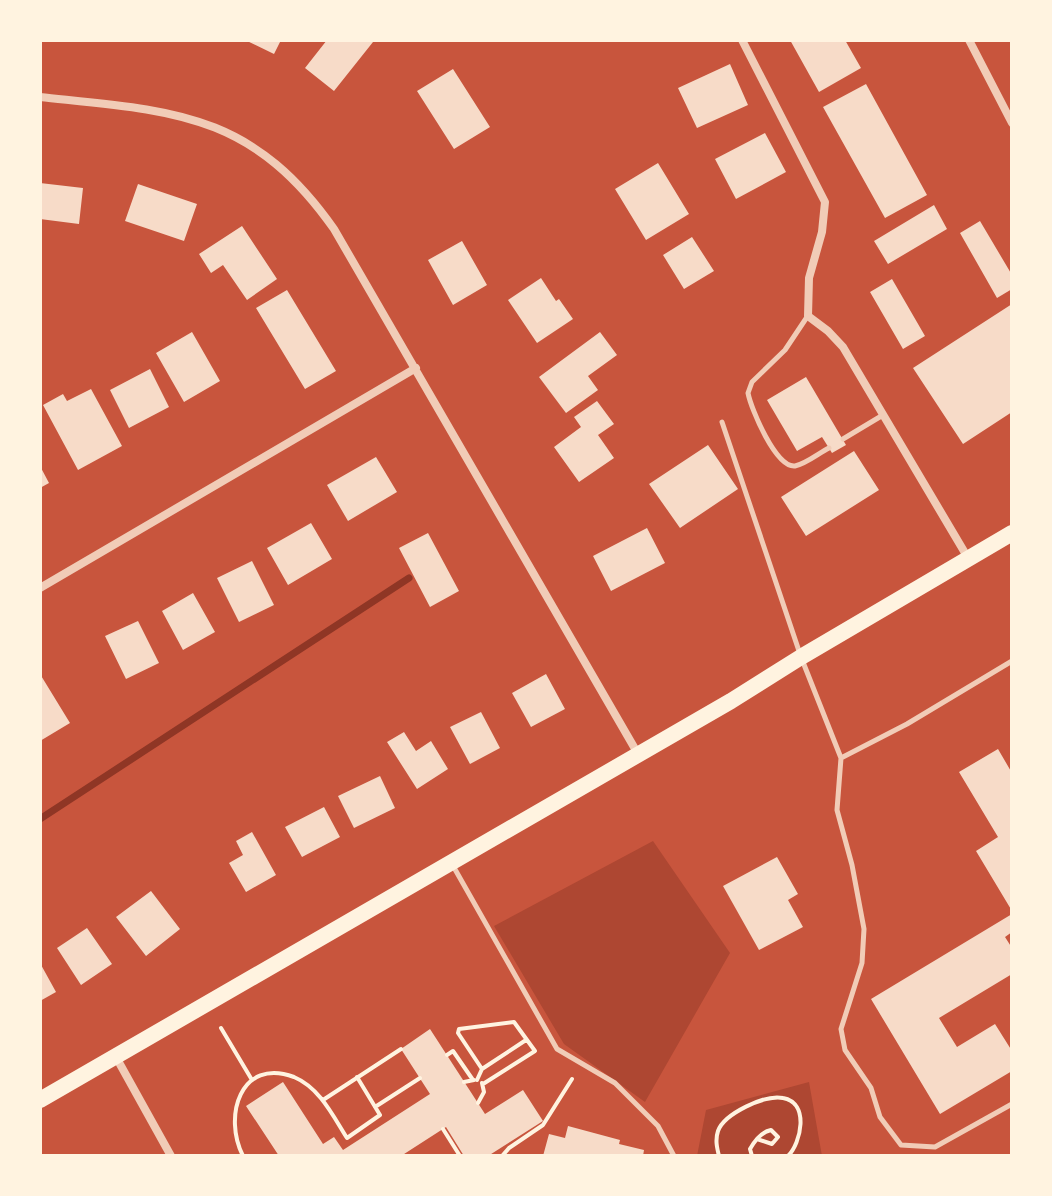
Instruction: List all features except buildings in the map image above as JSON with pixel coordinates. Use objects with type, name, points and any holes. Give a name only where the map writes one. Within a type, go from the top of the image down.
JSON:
[{"type":"main road","points":[[40,1100],[731,701],[1012,533]]},
{"type":"street","points":[[742,40],[825,202],[822,232],[809,278],[808,316],[843,347],[968,559]]},
{"type":"street","points":[[969,40],[1012,123]]},
{"type":"street","points":[[40,97],[132,107],[203,121],[259,149],[276,162],[319,207],[416,368],[638,754]]},
{"type":"street","points":[[40,588],[416,368]]},
{"type":"street","points":[[116,1057],[171,1156]]},
{"type":"lane","points":[[808,316],[785,350],[752,382],[748,393],[777,457],[786,465],[795,466],[829,448]]},
{"type":"lane","points":[[843,439],[883,415]]},
{"type":"lane","points":[[722,422],[801,657],[841,758],[837,810],[852,865],[864,929],[862,963],[841,1029],[845,1050],[871,1088],[880,1117],[901,1145],[935,1147],[1012,1104]]},
{"type":"lane","points":[[841,758],[907,724],[1012,661]]},
{"type":"lane","points":[[451,862],[557,1049],[615,1083],[658,1126],[674,1156]]},
{"type":"path","points":[[464,1082],[478,1081],[535,1051],[514,1022],[459,1029],[458,1033],[482,1069]]},
{"type":"path","points":[[221,1028],[252,1080]]},
{"type":"path","points":[[478,1081],[482,1069],[526,1040]]},
{"type":"path","points":[[323,1100],[401,1049]]},
{"type":"path","points":[[447,1055],[453,1051],[478,1081],[484,1092],[478,1103]]},
{"type":"path","points":[[243,1156],[234,1129],[233,1112],[236,1100],[252,1080],[279,1074],[309,1086],[323,1100],[347,1138],[380,1115],[357,1077]]},
{"type":"path","points":[[375,1107],[420,1078]]},
{"type":"path","points":[[502,1156],[543,1125],[572,1079]]},
{"type":"path","points":[[719,1156],[716,1144],[718,1131],[725,1120],[741,1109],[764,1100],[783,1098],[792,1103],[800,1123],[800,1137],[796,1148],[788,1156]]},
{"type":"path","points":[[443,1129],[460,1156]]},
{"type":"path","points":[[752,1156],[750,1149],[757,1139],[765,1131],[771,1130],[778,1137],[772,1144],[757,1139]]},
{"type":"shaded area","points":[[653,841],[730,953],[645,1102],[564,1044],[494,926]]},
{"type":"shaded area","points":[[809,1082],[822,1156],[697,1156],[706,1110]]},
{"type":"waterway","points":[[40,819],[409,578]]}]
